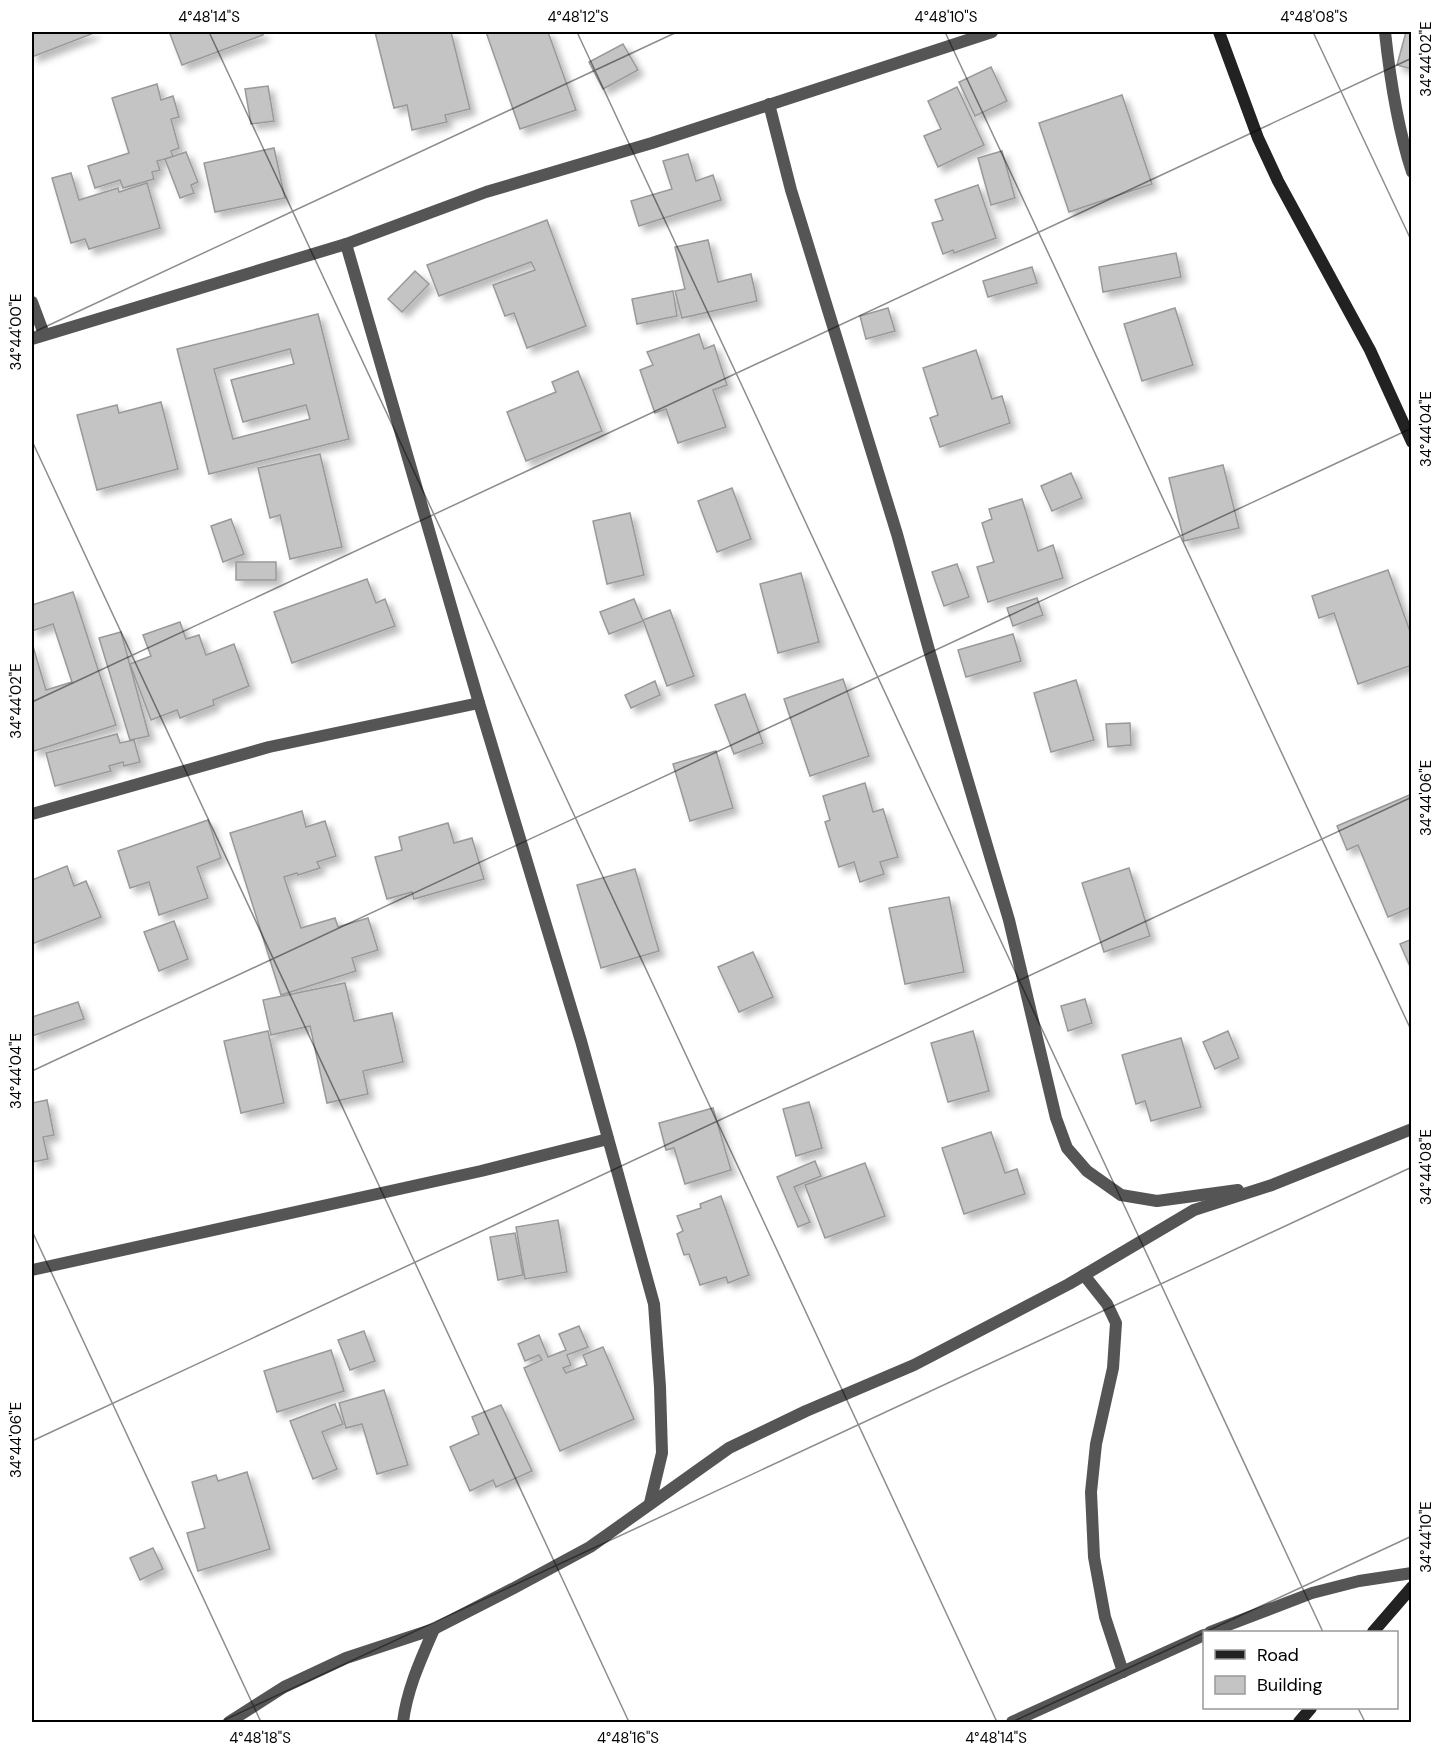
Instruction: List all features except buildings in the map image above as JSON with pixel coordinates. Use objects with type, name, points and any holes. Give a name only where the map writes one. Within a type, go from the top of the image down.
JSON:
[{"type":"main road","points":[[1219,32],[1258,138],[1278,181],[1370,350],[1412,442]]},
{"type":"main road","points":[[1374,1631],[1412,1587]]},
{"type":"main road","points":[[1299,1722],[1309,1709]]},
{"type":"street","points":[[32,339],[346,244],[486,192],[652,143],[992,32]]},
{"type":"street","points":[[1385,32],[1391,84],[1404,148],[1412,172]]},
{"type":"street","points":[[768,104],[794,201],[897,534],[928,650],[1009,920],[1056,1118],[1067,1148],[1087,1171],[1121,1195],[1157,1201],[1272,1185]]},
{"type":"street","points":[[346,244],[479,703],[581,1041],[654,1304],[662,1453],[650,1503]]},
{"type":"street","points":[[32,302],[44,334]]},
{"type":"street","points":[[32,814],[269,747],[479,703]]},
{"type":"street","points":[[229,1722],[284,1687],[346,1658],[434,1629],[590,1547],[729,1448],[806,1411],[914,1365],[1084,1275],[1194,1210],[1272,1185],[1412,1129]]},
{"type":"street","points":[[32,1270],[482,1171],[608,1139]]},
{"type":"street","points":[[1084,1275],[1107,1304],[1116,1323],[1113,1368],[1096,1444],[1091,1492],[1094,1557],[1105,1617],[1123,1672]]},
{"type":"street","points":[[1213,1631],[1312,1593],[1359,1581],[1412,1573]]},
{"type":"street","points":[[403,1722],[405,1706],[417,1670],[434,1629]]},
{"type":"street","points":[[1012,1722],[1203,1635]]}]
